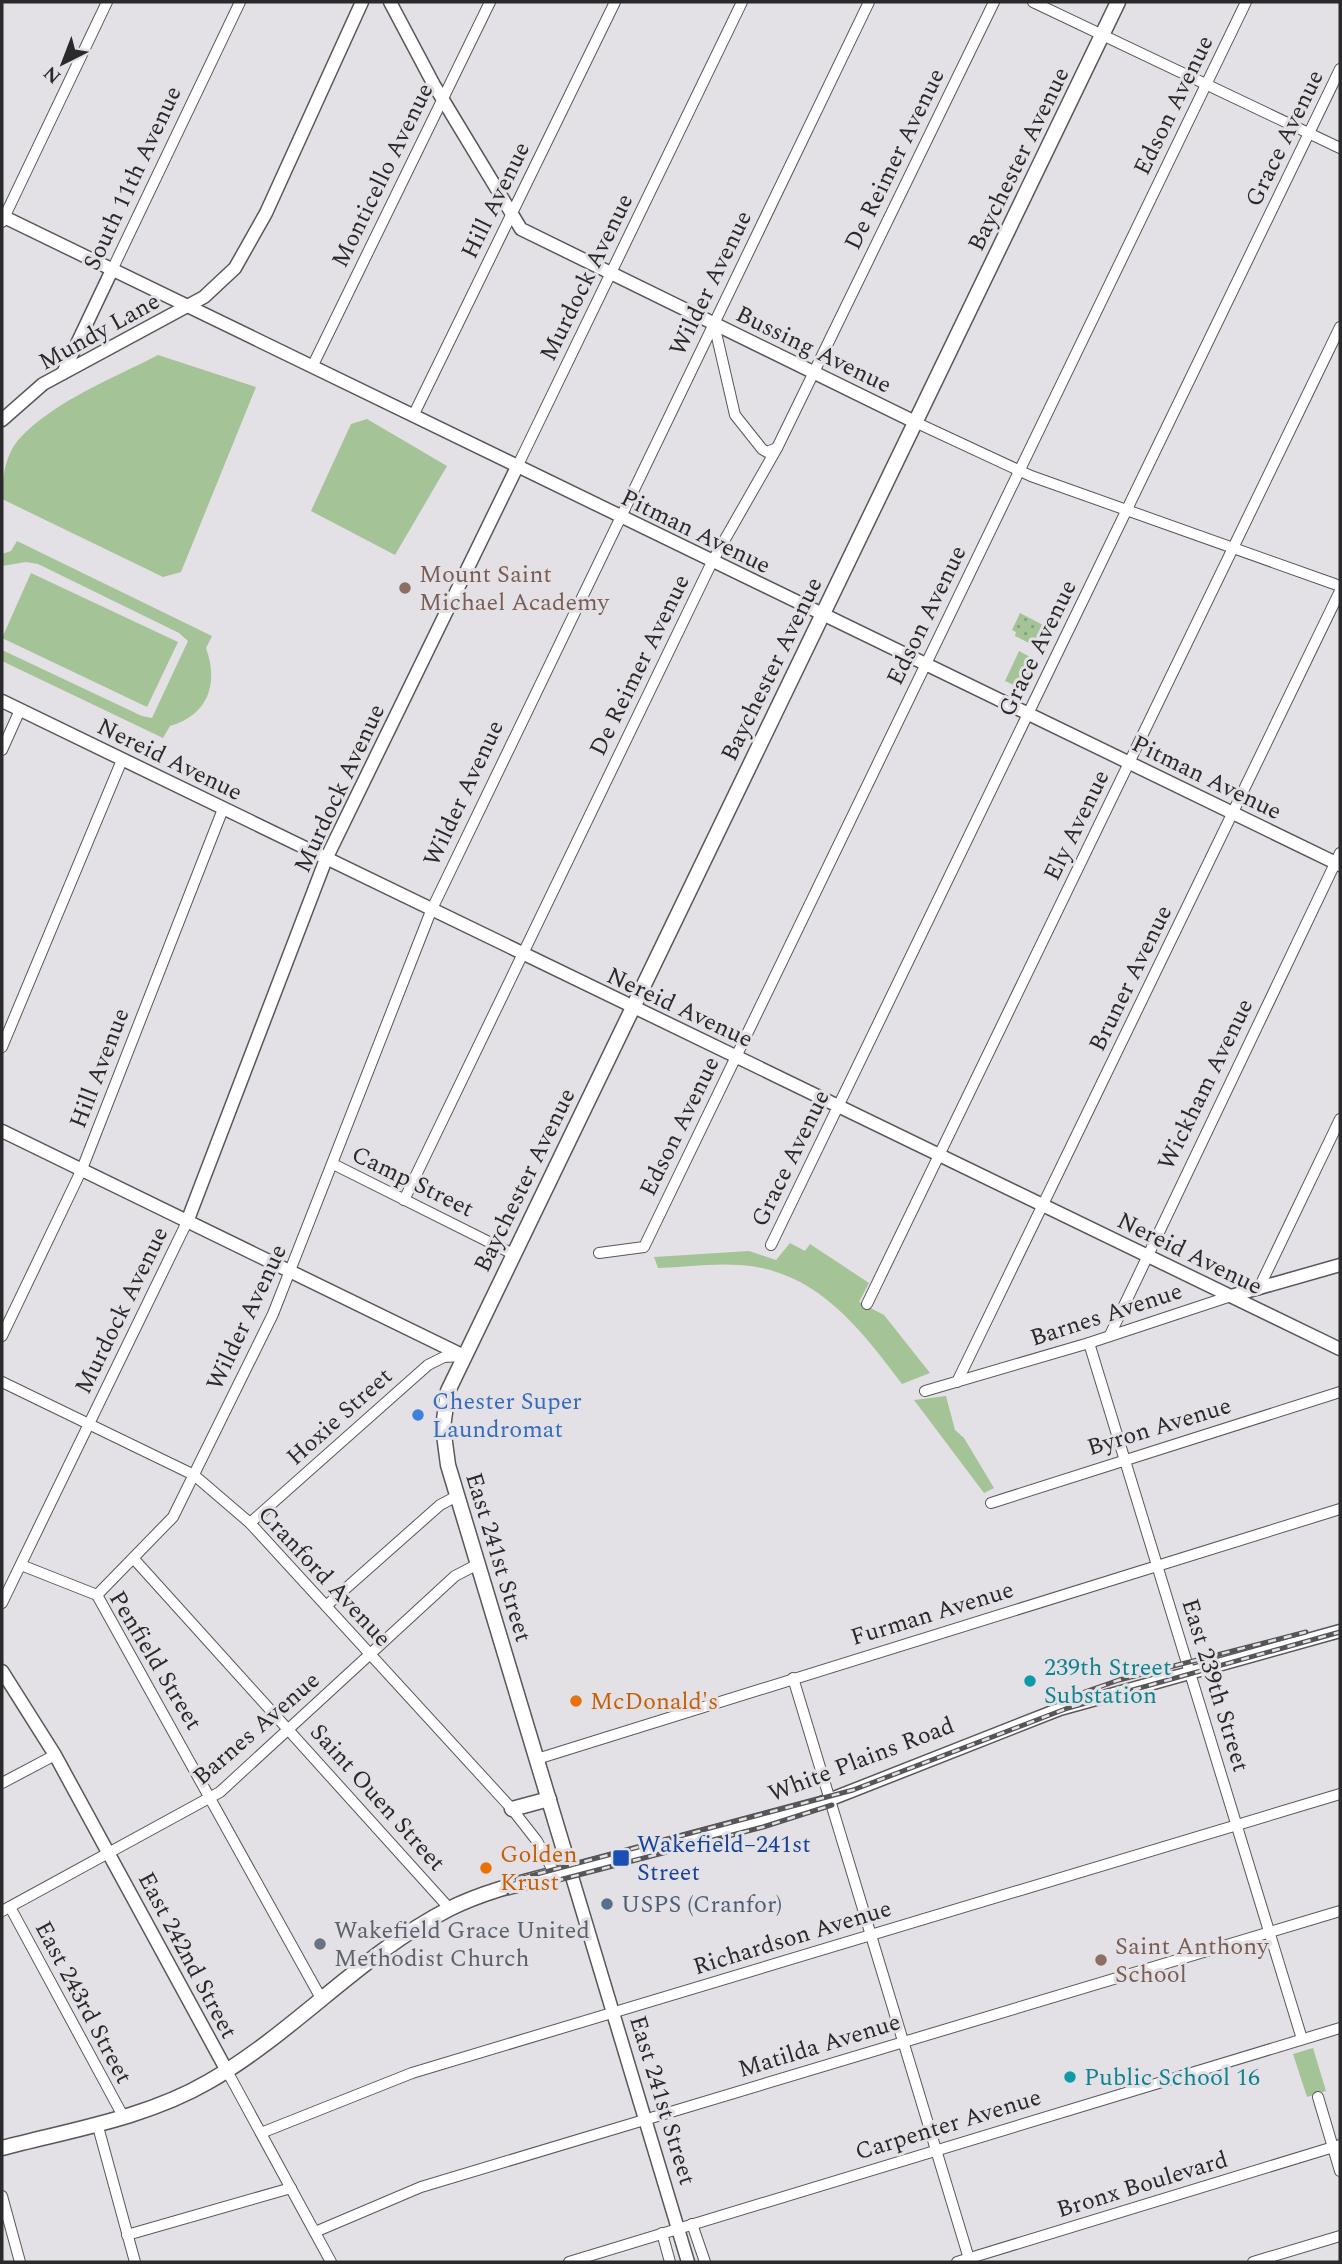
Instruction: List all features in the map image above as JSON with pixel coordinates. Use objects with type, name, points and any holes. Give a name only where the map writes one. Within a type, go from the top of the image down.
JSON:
[{"type":"main road","name":"Baychester Avenue","points":[[464,1356],[1118,2]]},
{"type":"main road","name":"East 241st Street","points":[[464,1356],[448,1391],[443,1427],[445,1456],[570,1870]]},
{"type":"main road","points":[[512,1809],[549,1799]]},
{"type":"main road","name":"White Plains Road","points":[[2,2148],[122,2116],[174,2099],[227,2071],[401,1940],[450,1909],[493,1891],[570,1870]]},
{"type":"street","points":[[3,219],[107,2]]},
{"type":"street","name":"South 11th Avenue","points":[[63,373],[240,2]]},
{"type":"street","name":"Mundy Lane","points":[[2,420],[13,407],[63,373],[214,289],[247,249],[362,2]]},
{"type":"street","name":"Bussing Avenue","points":[[390,2],[443,99],[521,229],[1019,470],[1126,511],[1340,586]]},
{"type":"street","name":"Monticello Avenue","points":[[312,368],[490,2]]},
{"type":"street","name":"Hill Avenue","points":[[413,416],[513,216],[615,2]]},
{"type":"street","name":"Murdock Avenue","points":[[2,1604],[187,1222],[326,859],[742,2]]},
{"type":"street","name":"Wilder Avenue","points":[[97,1595],[173,1517],[194,1475],[292,1272],[431,911],[869,2]]},
{"type":"street","name":"De Reimer Avenue","points":[[404,1200],[712,562],[777,448],[994,2]]},
{"type":"street","points":[[1033,2],[1340,148]]},
{"type":"street","name":"Edson Avenue","points":[[599,1253],[644,1247],[1246,2]]},
{"type":"street","name":"Grace Avenue","points":[[771,1245],[1340,69]]},
{"type":"street","name":"Pitman Avenue","points":[[3,219],[1028,716],[1233,814],[1339,860]]},
{"type":"street","points":[[714,323],[735,415],[762,449],[767,452],[777,448]]},
{"type":"street","name":"Ely Avenue","points":[[867,1304],[1340,327]]},
{"type":"street","name":"Bruner Avenue","points":[[957,1382],[1340,591]]},
{"type":"street","name":"Nereid Avenue","points":[[2,701],[632,1009],[1340,1349]]},
{"type":"street","points":[[2,750],[20,710]]},
{"type":"street","points":[[2,1047],[122,760]]},
{"type":"street","name":"Hill Avenue","points":[[2,1336],[82,1169],[223,808]]},
{"type":"street","name":"Wickham Avenue","points":[[1110,1335],[1146,1255],[1339,860]]},
{"type":"street","points":[[1258,1290],[1340,1119]]},
{"type":"street","points":[[2,1130],[464,1356]]},
{"type":"street","name":"Camp Street","points":[[332,1164],[513,1254]]},
{"type":"street","name":"Barnes Avenue","points":[[925,1391],[1340,1265]]},
{"type":"street","name":"East 239th Street","points":[[1089,1343],[1302,2039]]},
{"type":"street","name":"Hoxie Street","points":[[250,1523],[428,1365],[444,1357],[464,1356]]},
{"type":"street","name":"Cranford Avenue","points":[[2,1382],[194,1475],[250,1523],[512,1809],[542,1849],[555,1874]]},
{"type":"street","name":"Byron Avenue","points":[[990,1503],[1340,1392]]},
{"type":"street","points":[[326,1606],[440,1504],[457,1496]]},
{"type":"street","name":"Furman Avenue","points":[[537,1759],[1340,1509]]},
{"type":"street","name":"Saint Ouen Street","points":[[134,1559],[450,1909]]},
{"type":"street","name":"Barnes Avenue","points":[[6,1909],[212,1798],[458,1574],[478,1564]]},
{"type":"street","name":"Penfield Street","points":[[21,1565],[97,1595],[322,2000]]},
{"type":"street","name":"White Plains Road","points":[[570,1870],[831,1799],[1026,1721],[1189,1672],[1340,1631]]},
{"type":"street","name":"East 242nd Street","points":[[2,1671],[55,1755],[110,1853],[331,2262]]},
{"type":"street","points":[[793,1678],[969,2260]]},
{"type":"street","points":[[2,1783],[55,1755]]},
{"type":"street","name":"Richardson Avenue","points":[[261,2133],[412,2073],[1340,1794]]},
{"type":"street","name":"East 241st Street","points":[[570,1870],[688,2262]]},
{"type":"street","name":"East 243rd Street","points":[[6,1909],[122,2116]]},
{"type":"street","name":"Matilda Avenue","points":[[315,2232],[421,2186],[646,2121],[1340,1911]]},
{"type":"street","name":"Carpenter Avenue","points":[[569,2262],[1340,2028]]},
{"type":"street","points":[[1318,2097],[1337,2146],[1340,2171]]},
{"type":"street","points":[[97,2123],[135,2262]]},
{"type":"street","name":"Bronx Boulevard","points":[[957,2262],[1337,2146]]},
{"type":"street","points":[[127,2235],[291,2188]]},
{"type":"street","points":[[2,2196],[20,2262]]},
{"type":"street","points":[[692,2224],[705,2262]]},
{"type":"street","points":[[662,2233],[670,2262]]},
{"type":"street","points":[[1253,2262],[1340,2236]]},
{"type":"green space","points":[[158,355],[256,387],[181,572],[163,577],[2,499],[4,475],[11,451],[34,425],[67,401]]},
{"type":"green space","points":[[367,419],[447,466],[395,555],[311,511],[351,424]]},
{"type":"green space","points":[[17,541],[212,636],[206,648],[210,661],[210,686],[202,706],[183,721],[170,726],[163,738],[2,661],[2,650],[142,716],[152,718],[188,641],[179,633],[38,564],[26,562],[2,566],[2,554],[11,551]]},
{"type":"green space","points":[[31,573],[178,642],[147,707],[2,638]]},
{"type":"green space","points":[[1020,613],[1049,628],[1039,648],[1015,636],[1016,632],[1012,630]]},
{"type":"green space","points":[[1019,651],[1036,660],[1022,689],[1005,681]]},
{"type":"green space","points":[[790,1243],[805,1251],[810,1244],[869,1283],[859,1302],[884,1315],[930,1373],[902,1384],[852,1323],[833,1305],[791,1277],[766,1269],[739,1265],[658,1268],[654,1257],[749,1251],[776,1260]]},
{"type":"green space","points":[[946,1396],[955,1430],[964,1438],[994,1488],[984,1493],[914,1400]]},
{"type":"green space","points":[[1313,2048],[1326,2091],[1307,2097],[1293,2054]]},
{"type":"railway","points":[[1053,1703],[1119,1680],[1306,1632]]},
{"type":"railway","points":[[507,1882],[853,1790],[1068,1708],[1340,1632]]},
{"type":"railway","points":[[509,1893],[763,1827],[832,1805]]},
{"type":"place","name":"Mount Saint Michael Academy","points":[[405,588]]},
{"type":"place","name":"Chester Super Laundromat","points":[[418,1415]]},
{"type":"place","name":"239th Street Substation","points":[[1030,1681]]},
{"type":"place","name":"McDonald's","points":[[576,1701]]},
{"type":"place","name":"Wakefield–241st Street","points":[[621,1858]]},
{"type":"place","name":"Golden Krust","points":[[486,1868]]},
{"type":"place","name":"USPS (Cranfor)","points":[[607,1904]]},
{"type":"place","name":"Wakefield Grace United Methodist Church","points":[[320,1944]]},
{"type":"place","name":"Saint Anthony School","points":[[1101,1960]]},
{"type":"place","name":"Public School 16","points":[[1070,2077]]}]
